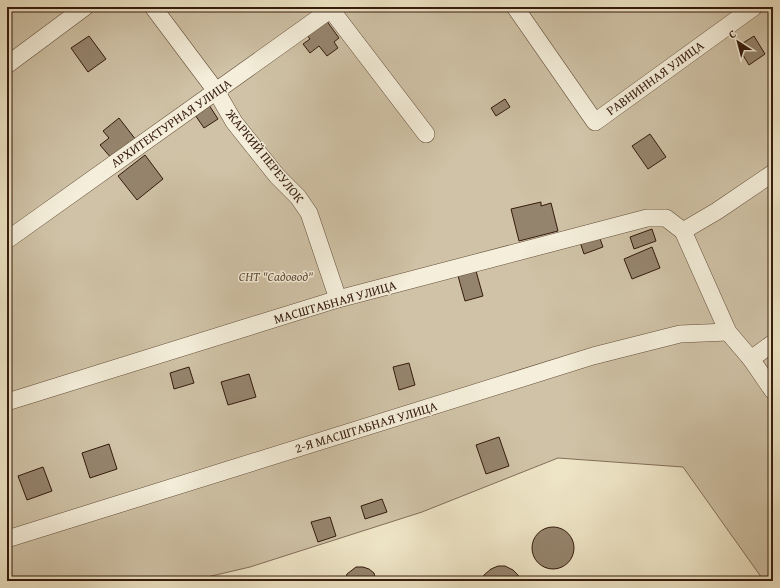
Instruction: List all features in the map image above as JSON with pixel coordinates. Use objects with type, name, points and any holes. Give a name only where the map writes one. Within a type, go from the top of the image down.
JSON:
[{"type":"lane","points":[[7,65],[85,7]]},
{"type":"lane","name":"ЖАРКИЙ ПЕРЕУЛОК","points":[[153,7],[216,91],[234,122],[277,176],[298,197],[309,213],[338,299]]},
{"type":"lane","name":"РАВНИННАЯ УЛИЦА","points":[[515,7],[595,122],[754,7]]},
{"type":"lane","points":[[331,8],[426,134]]},
{"type":"lane","name":"АРХИТЕКТУРНАЯ УЛИЦА","points":[[7,240],[331,8]]},
{"type":"lane","points":[[773,173],[717,211],[682,231],[728,332],[751,359],[773,391]]},
{"type":"lane","name":"МАСШТАБНАЯ УЛИЦА","points":[[7,402],[338,299],[647,218],[666,218],[682,231]]},
{"type":"lane","name":"2-Я МАСШТАБНАЯ УЛИЦА","points":[[7,539],[593,356],[680,334],[728,332]]},
{"type":"lane","points":[[751,359],[773,343]]},
{"type":"green space","name":"СНТ \"Садовод\"","points":[[7,7],[773,7],[773,581],[764,581],[683,467],[558,458],[422,512],[250,567],[190,581],[7,581]]},
{"type":"building","points":[[326,20],[339,38],[334,42],[338,48],[327,56],[319,46],[310,53],[303,44],[310,39],[306,34]]},
{"type":"building","points":[[89,36],[106,59],[88,72],[71,48]]},
{"type":"building","points":[[754,36],[765,54],[749,65],[740,50],[745,47],[743,43]]},
{"type":"building","points":[[505,99],[510,107],[496,116],[491,108]]},
{"type":"building","points":[[207,102],[218,119],[204,128],[193,112]]},
{"type":"building","points":[[119,118],[136,140],[112,159],[100,145],[109,138],[103,131]]},
{"type":"building","points":[[650,134],[666,157],[648,169],[632,146]]},
{"type":"building","points":[[145,155],[163,179],[137,200],[118,176]]},
{"type":"building","points":[[541,202],[541,206],[551,203],[558,231],[519,241],[511,209]]},
{"type":"building","points":[[652,229],[656,241],[634,249],[630,237]]},
{"type":"building","points":[[599,236],[603,247],[584,254],[580,242]]},
{"type":"building","points":[[652,247],[660,268],[632,279],[624,259]]},
{"type":"building","points":[[476,271],[483,296],[465,301],[458,276]]},
{"type":"building","points":[[409,363],[415,385],[399,390],[393,367]]},
{"type":"building","points":[[189,367],[194,383],[174,389],[170,373]]},
{"type":"building","points":[[249,374],[256,397],[228,405],[221,382]]},
{"type":"building","points":[[499,437],[509,466],[486,474],[476,445]]},
{"type":"building","points":[[109,444],[117,469],[90,478],[82,453]]},
{"type":"building","points":[[43,467],[52,491],[27,500],[18,476]]},
{"type":"building","points":[[382,499],[387,512],[365,519],[361,506]]},
{"type":"building","points":[[330,517],[336,536],[318,542],[311,522]]},
{"type":"building","points":[[553,527],[568,533],[574,548],[568,563],[553,569],[538,563],[532,548],[538,533]]},
{"type":"building","points":[[498,566],[505,566],[513,570],[521,581],[482,581],[484,575],[491,569]]},
{"type":"building","points":[[356,567],[369,569],[374,573],[376,581],[345,581],[347,574]]}]
